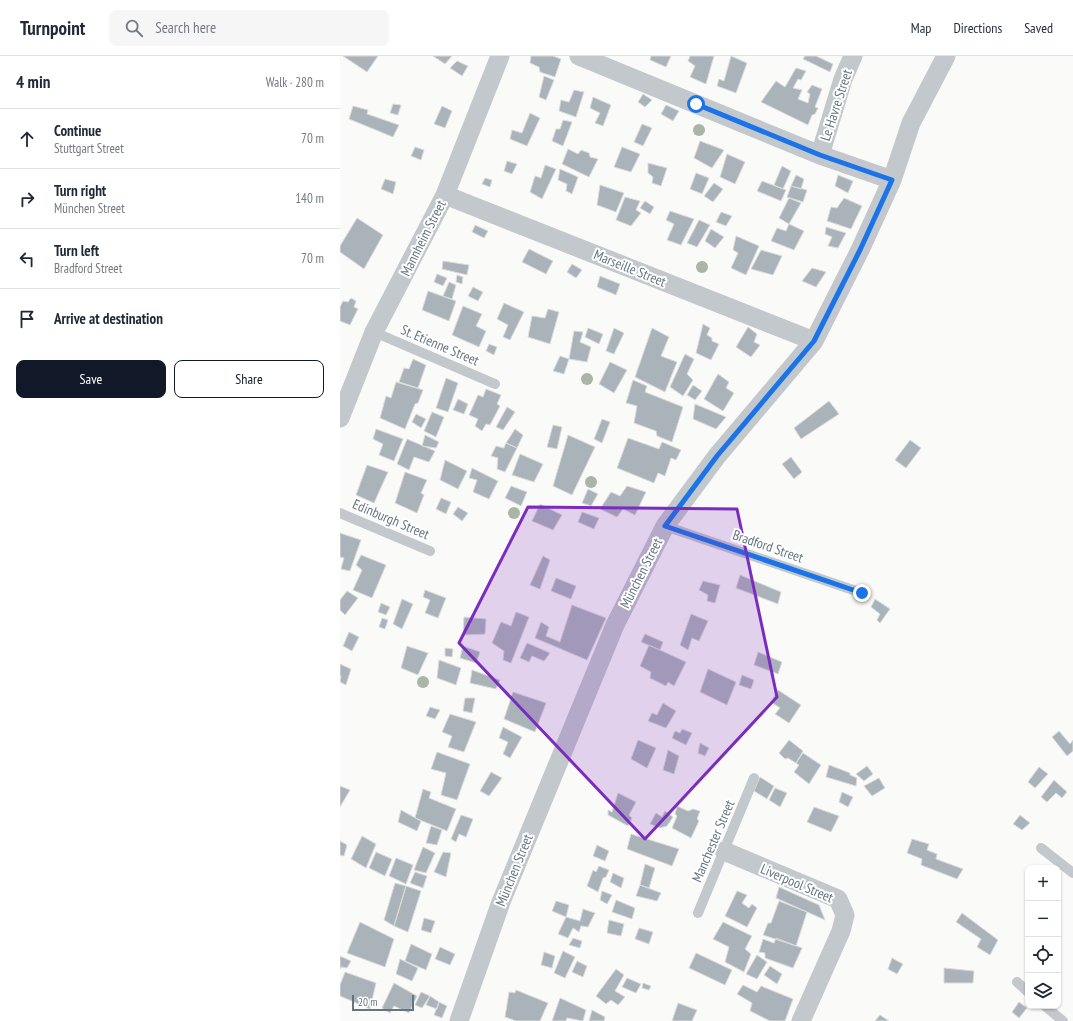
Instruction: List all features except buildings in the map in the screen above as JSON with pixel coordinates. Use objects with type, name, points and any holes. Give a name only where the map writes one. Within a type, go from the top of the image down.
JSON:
[{"type":"street","name":"Mannheim Street","points":[[340,418],[374,332],[445,196],[500,56]]},
{"type":"street","points":[[579,56],[820,155],[892,180]]},
{"type":"street","name":"Le Havre Street","points":[[820,155],[843,79],[853,56]]},
{"type":"street","name":"München Street","points":[[458,1021],[501,902],[615,625],[665,526],[717,456],[814,341],[860,250],[892,180],[911,123],[946,56]]},
{"type":"street","name":"Marseille Street","points":[[445,196],[814,341]]},
{"type":"street","name":"Liverpool Street","points":[[724,851],[838,899],[845,915],[841,931],[802,1021]]},
{"type":"lane","name":"St. Etienne Street","points":[[374,332],[494,384]]},
{"type":"lane","name":"Edinburgh Street","points":[[340,513],[430,550]]},
{"type":"lane","name":"Bradford Street","points":[[665,526],[862,593]]},
{"type":"lane","name":"Manchester Street","points":[[698,913],[754,778]]},
{"type":"lane","points":[[1041,848],[1073,873]]},
{"type":"lane","points":[[1017,982],[1025,989]]},
{"type":"lane","points":[[1049,1009],[1063,1021]]},
{"type":"highlighted area","points":[[528,507],[737,509],[777,697],[645,839],[459,643]]},
{"type":"route","points":[[696,104],[820,155],[892,180],[860,250],[814,341],[717,456],[665,526],[862,593]]}]
